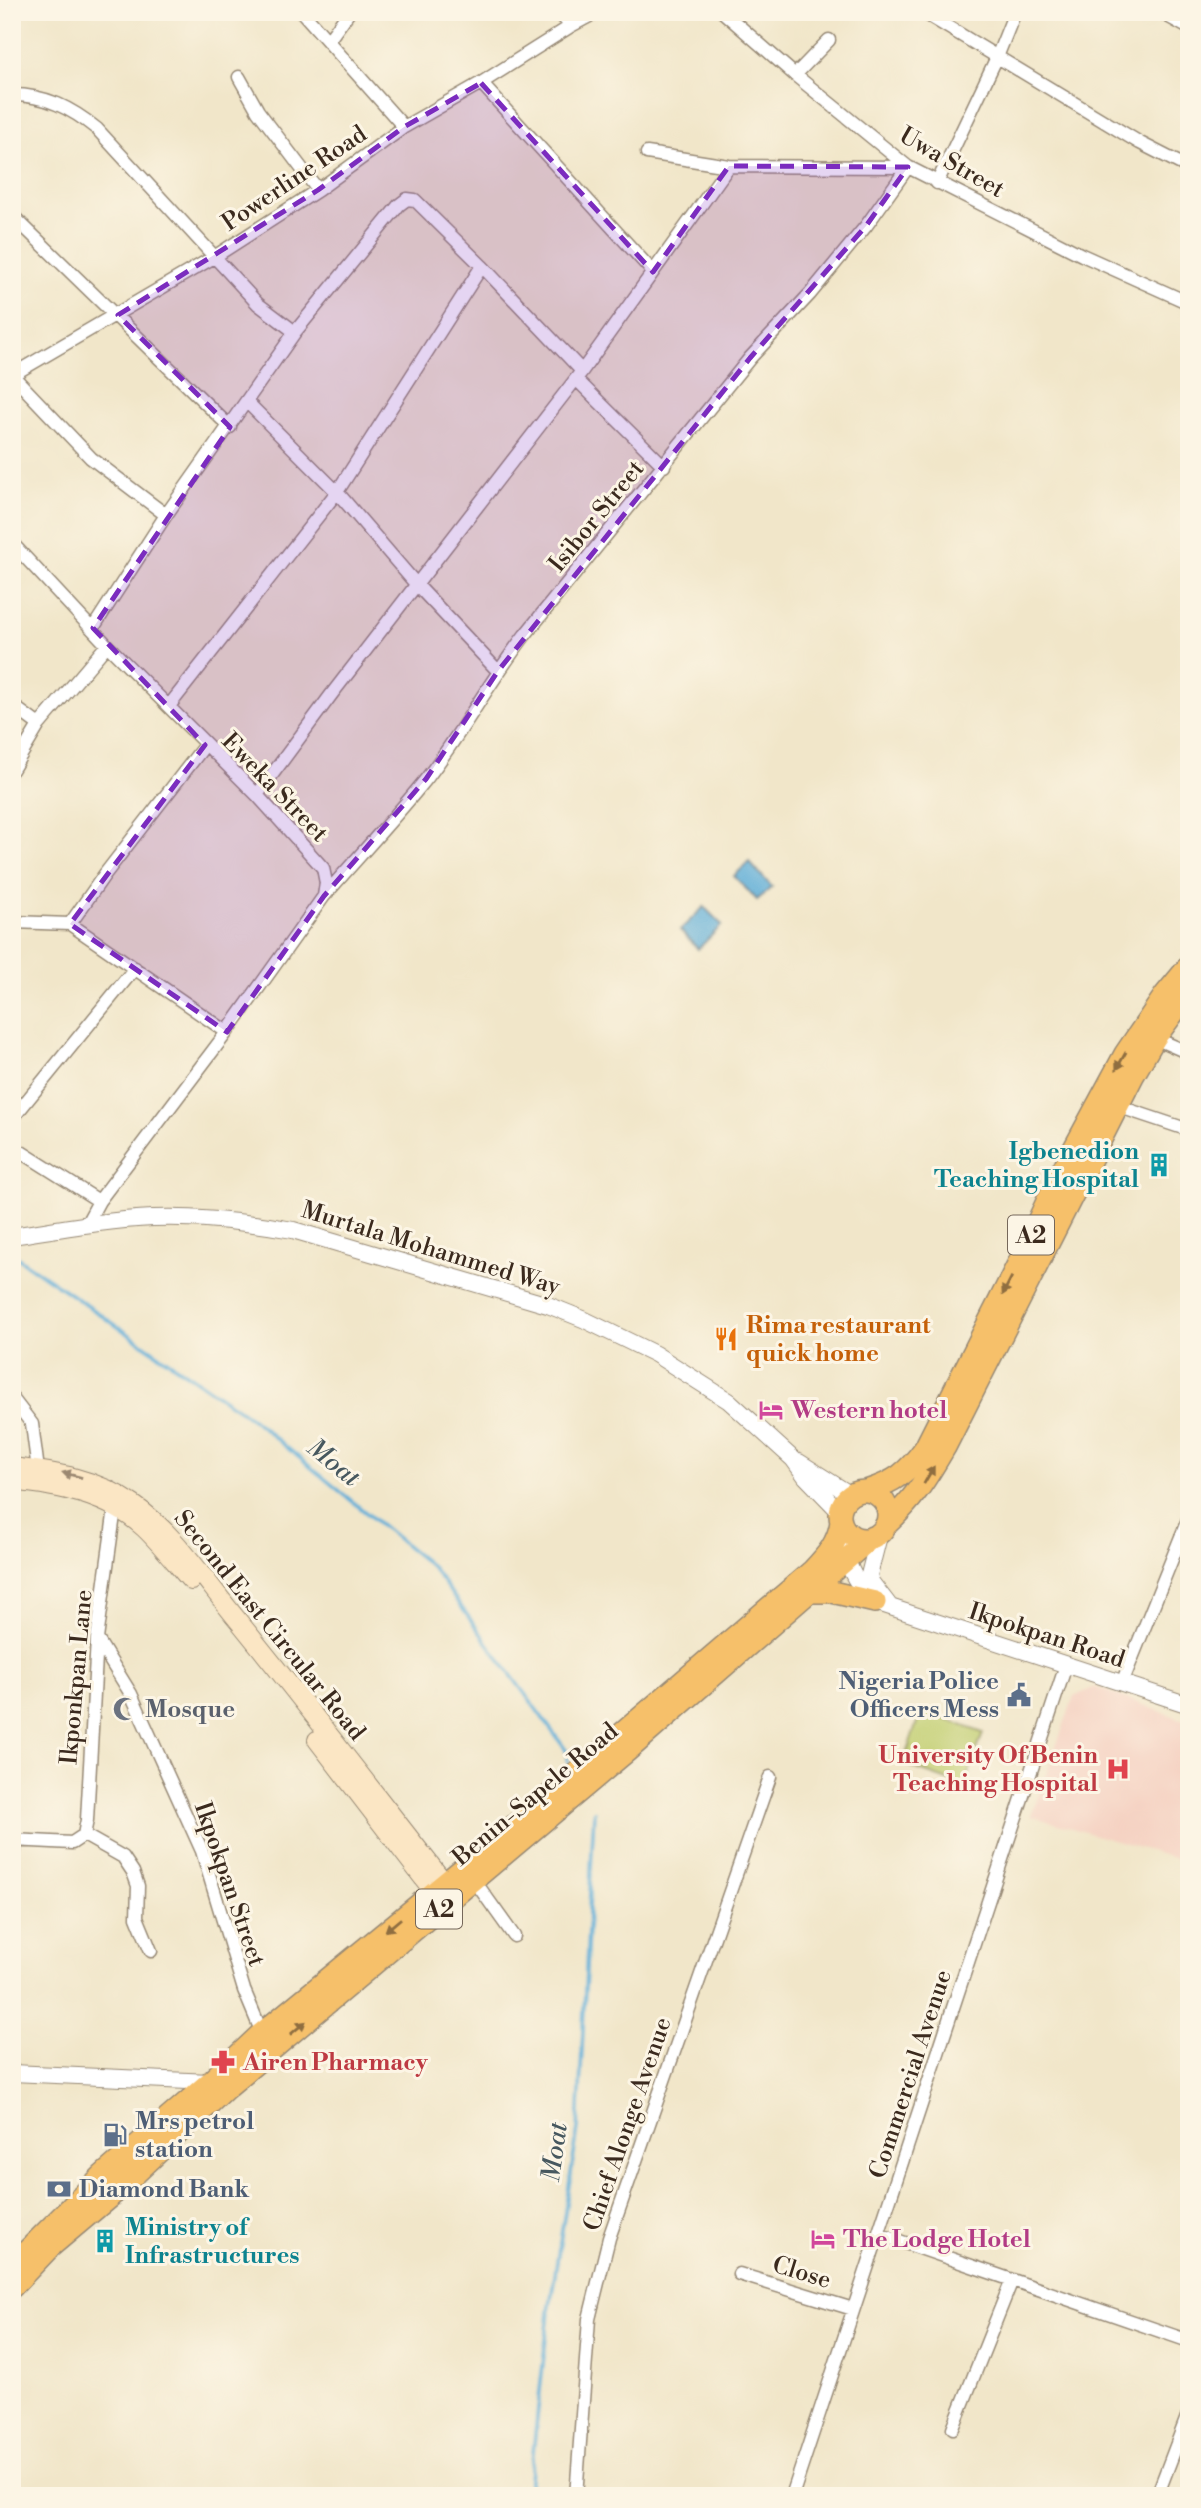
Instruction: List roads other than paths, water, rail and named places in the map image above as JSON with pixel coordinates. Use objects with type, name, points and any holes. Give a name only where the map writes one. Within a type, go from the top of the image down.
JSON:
[{"type":"highway","name":"A2","points":[[879,1532],[923,1485],[945,1447],[1110,1102],[1148,1035],[1164,995],[1189,966]]},
{"type":"highway","name":"A2","points":[[1148,1035],[1189,992]]},
{"type":"highway","name":"A2","points":[[847,1511],[898,1478],[911,1467],[925,1448],[1019,1262],[1057,1180],[1110,1102]]},
{"type":"highway","points":[[873,1493],[885,1503],[887,1511],[879,1532],[857,1537],[850,1534],[847,1511],[873,1493]]},
{"type":"highway","name":"Benin-Sapele Road","points":[[12,2287],[50,2247],[119,2189],[218,2086],[262,2033],[611,1745],[813,1570],[832,1548],[847,1511]]},
{"type":"highway","name":"Benin-Sapele Road","points":[[14,2259],[103,2175],[474,1880],[879,1532]]},
{"type":"highway","points":[[810,1592],[832,1592],[884,1606]]},
{"type":"main road","name":"Second East Circular Road","points":[[12,1467],[63,1473],[89,1480],[130,1502],[156,1521],[260,1647],[438,1887]]},
{"type":"main road","name":"Second East Circular Road","points":[[12,1481],[85,1494],[115,1508],[143,1528],[252,1654],[438,1887]]},
{"type":"street","points":[[302,12],[404,127]]},
{"type":"street","points":[[328,41],[349,12]]},
{"type":"street","points":[[558,12],[571,26]]},
{"type":"street","name":"Powerline Road","points":[[12,375],[214,257],[318,190],[404,127],[597,12]]},
{"type":"street","name":"Uwa Street","points":[[723,12],[908,167],[1082,256],[1189,303]]},
{"type":"street","points":[[923,12],[1140,142],[1189,168]]},
{"type":"street","points":[[937,183],[997,57],[1015,12]]},
{"type":"street","points":[[1160,12],[1189,28]]},
{"type":"street","points":[[795,75],[829,40]]},
{"type":"street","points":[[239,77],[258,111],[318,190]]},
{"type":"street","points":[[481,83],[653,272]]},
{"type":"street","points":[[12,95],[52,100],[79,114],[258,304],[295,332]]},
{"type":"street","points":[[647,153],[729,166],[908,167]]},
{"type":"street","points":[[257,795],[416,584],[579,375],[729,166]]},
{"type":"street","name":"Isibor Street","points":[[324,896],[426,779],[461,731],[498,671],[750,358],[810,294],[866,226],[908,167]]},
{"type":"street","points":[[93,628],[166,515],[295,332],[399,205],[407,199],[415,200],[482,266],[664,466]]},
{"type":"street","points":[[12,215],[118,315],[230,427]]},
{"type":"street","points":[[169,706],[337,492],[482,266]]},
{"type":"street","points":[[12,375],[91,458],[166,515]]},
{"type":"street","points":[[247,402],[337,492],[416,584],[498,671]]},
{"type":"street","name":"Eweka Street","points":[[12,543],[107,645],[257,795],[323,867],[326,883],[324,896]]},
{"type":"street","points":[[12,770],[39,726],[107,645]]},
{"type":"street","points":[[12,705],[39,726]]},
{"type":"street","points":[[70,924],[105,874],[205,745]]},
{"type":"street","points":[[86,1225],[99,1201],[227,1032],[324,896]]},
{"type":"street","points":[[12,922],[70,924],[227,1032]]},
{"type":"street","points":[[12,1119],[135,968]]},
{"type":"street","points":[[1148,1035],[1189,1053]]},
{"type":"street","points":[[1110,1102],[1189,1130]]},
{"type":"street","points":[[12,1146],[99,1201]]},
{"type":"street","name":"Murtala Mohammed Way","points":[[12,1236],[86,1225],[166,1218],[212,1219],[283,1228],[548,1305],[655,1354],[729,1401],[793,1459],[806,1477],[847,1511]]},
{"type":"street","points":[[12,1398],[32,1424],[38,1470]]},
{"type":"street","name":"Ikponkpan Lane","points":[[84,1835],[97,1639],[115,1508]]},
{"type":"street","points":[[847,1511],[846,1561],[863,1592],[884,1606]]},
{"type":"street","points":[[1122,1683],[1189,1517]]},
{"type":"street","points":[[879,1532],[869,1575],[884,1606]]},
{"type":"street","name":"Ikpokpan Road","points":[[884,1606],[1189,1705]]},
{"type":"street","name":"Ikpokpan Street","points":[[97,1639],[131,1694],[202,1851],[244,1990],[262,2033]]},
{"type":"street","name":"Commercial Avenue","points":[[792,2496],[1066,1665]]},
{"type":"street","name":"Chief Alonge Avenue","points":[[576,2496],[589,2319],[609,2238],[770,1777]]},
{"type":"street","points":[[12,1938],[14,1840],[72,1843],[84,1835],[123,1857],[133,1872],[138,1886],[137,1917],[150,1951]]},
{"type":"street","points":[[474,1880],[514,1936]]},
{"type":"street","points":[[12,2073],[218,2086]]},
{"type":"street","points":[[879,2234],[1189,2341]]},
{"type":"street","name":"Close","points":[[739,2274],[853,2309]]},
{"type":"street","points":[[953,2428],[1012,2280]]},
{"type":"street","points":[[1157,2496],[1189,2412]]},
{"type":"water","points":[[749,862],[772,887],[757,900],[734,876]]},
{"type":"water","points":[[704,907],[722,925],[698,949],[680,930]]},
{"type":"waterway","name":"Moat","points":[[12,1254],[251,1418],[432,1567],[566,1750],[568,1763]]},
{"type":"waterway","name":"Moat","points":[[528,2496],[549,2312],[578,2129],[594,1811]]},
{"type":"place","name":"Igbenedion Teaching Hospital","points":[[1159,1165]]},
{"type":"place","name":"Rima restaurant quick home","points":[[726,1339]]},
{"type":"place","name":"Western hotel","points":[[771,1410]]},
{"type":"place","name":"Nigeria Police Officers Mess","points":[[1019,1695]]},
{"type":"place","name":"Mosque","points":[[125,1709]]},
{"type":"place","name":"University Of Benin Teaching Hospital","points":[[1118,1769]]},
{"type":"place","name":"Airen Pharmacy","points":[[223,2062]]},
{"type":"place","name":"Mrs petrol station","points":[[115,2135]]},
{"type":"place","name":"Diamond Bank","points":[[59,2189]]},
{"type":"place","name":"The Lodge Hotel","points":[[823,2239]]},
{"type":"place","name":"Ministry of Infrastructures","points":[[105,2241]]}]
